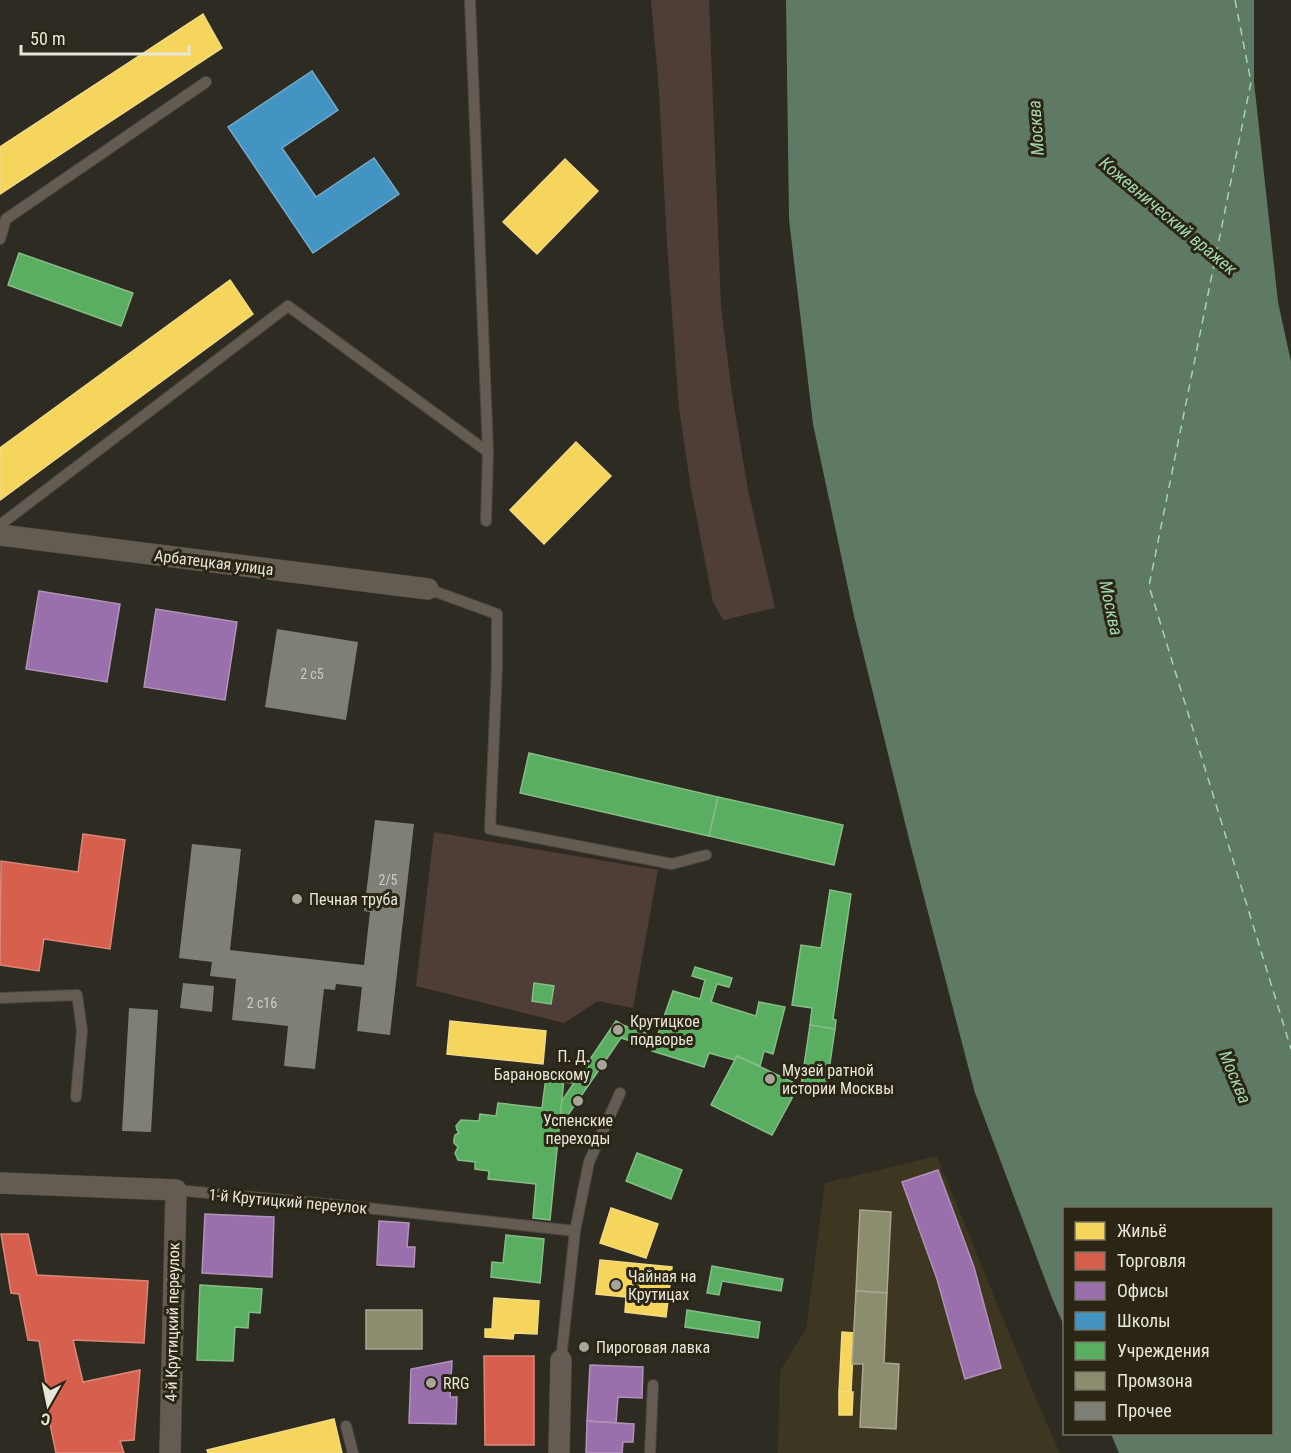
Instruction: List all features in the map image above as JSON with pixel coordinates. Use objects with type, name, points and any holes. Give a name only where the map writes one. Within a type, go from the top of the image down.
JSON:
[{"type":"street","name":"Арбатецкая улица","points":[[0,535],[428,589]]},
{"type":"street","name":"1-й Крутицкий переулок","points":[[0,1183],[176,1190]]},
{"type":"street","name":"4-й Крутицкий переулок","points":[[170,1453],[176,1190]]},
{"type":"street","points":[[559,1453],[561,1360]]},
{"type":"lane","points":[[470,0],[488,452],[486,521]]},
{"type":"lane","points":[[0,239],[6,219],[206,82]]},
{"type":"lane","points":[[0,525],[288,306],[488,452]]},
{"type":"lane","points":[[428,589],[497,614],[490,829],[672,864],[706,855]]},
{"type":"lane","points":[[0,998],[77,995],[82,1030],[76,1097]]},
{"type":"lane","points":[[561,1360],[575,1231],[589,1162],[620,1093]]},
{"type":"lane","name":"1-й Крутицкий переулок","points":[[176,1190],[575,1231]]},
{"type":"lane","points":[[650,1453],[653,1385]]},
{"type":"lane","points":[[346,1426],[353,1453]]},
{"type":"shaded area","points":[[651,0],[709,0],[721,307],[732,394],[748,490],[775,608],[723,620],[713,602],[691,489],[679,409]]},
{"type":"shaded area","points":[[434,832],[658,870],[633,1008],[598,1001],[564,1023],[416,986]]},
{"type":"shaded area","points":[[937,1156],[1060,1453],[778,1453],[780,1371],[806,1329],[825,1183]]},
{"type":"water","points":[[786,0],[1254,0],[1254,82],[1278,302],[1291,362],[1291,1453],[1119,1453],[1111,1435],[1273,1435],[1273,1207],[1063,1207],[1063,1324],[1052,1298],[975,1093],[854,616],[813,424],[789,219]]},
{"type":"building: Жильё","points":[[203,14],[222,48],[0,194],[0,147]]},
{"type":"building: Жильё","points":[[565,159],[598,191],[537,254],[503,222]]},
{"type":"building: Жильё","points":[[230,280],[253,314],[0,500],[0,448]]},
{"type":"building: Жильё","points":[[576,442],[611,476],[544,544],[510,510]]},
{"type":"building: Жильё","points":[[450,1021],[546,1031],[543,1064],[447,1054]]},
{"type":"building: Жильё","points":[[611,1208],[658,1224],[646,1258],[600,1243]]},
{"type":"building: Жильё","points":[[600,1260],[672,1267],[666,1317],[625,1312],[626,1297],[596,1294]]},
{"type":"building: Жильё","points":[[494,1298],[539,1301],[537,1334],[514,1333],[513,1339],[485,1337],[485,1329],[492,1329]]},
{"type":"building: Жильё","points":[[842,1332],[854,1333],[851,1392],[839,1392]]},
{"type":"building: Жильё","points":[[839,1392],[853,1392],[852,1415],[839,1415]]},
{"type":"building: Жильё","points":[[334,1419],[342,1453],[208,1453],[207,1450]]},
{"type":"building: Торговля","points":[[83,834],[125,840],[110,949],[44,939],[39,971],[0,965],[1,861],[78,872]]},
{"type":"building: Торговля","points":[[1,1234],[28,1234],[37,1275],[148,1281],[144,1343],[73,1340],[83,1382],[140,1370],[134,1440],[120,1441],[124,1453],[56,1453],[43,1390],[47,1389],[39,1341],[28,1340],[19,1294],[11,1293]]},
{"type":"building: Торговля","points":[[484,1356],[534,1356],[534,1445],[485,1445]]},
{"type":"building: Офисы","points":[[39,591],[120,604],[107,682],[26,669]]},
{"type":"building: Офисы","points":[[156,609],[237,622],[225,700],[144,687]]},
{"type":"building: Офисы","points":[[938,1170],[974,1267],[1001,1368],[965,1379],[937,1279],[902,1182]]},
{"type":"building: Офисы","points":[[205,1214],[274,1217],[272,1277],[202,1273]]},
{"type":"building: Офисы","points":[[379,1221],[409,1223],[407,1247],[415,1247],[414,1267],[377,1265]]},
{"type":"building: Офисы","name":"RRG","points":[[452,1361],[450,1397],[457,1397],[456,1424],[409,1423],[411,1369]]},
{"type":"building: Офисы","points":[[590,1365],[643,1367],[642,1398],[618,1397],[616,1423],[587,1421]]},
{"type":"building: Офисы","points":[[587,1421],[634,1424],[633,1442],[623,1442],[622,1453],[586,1453]]},
{"type":"building: Школы","points":[[312,71],[338,110],[282,148],[316,197],[374,158],[399,194],[313,253],[228,127]]},
{"type":"building: Учреждения","points":[[19,253],[133,293],[121,326],[8,285]]},
{"type":"building: Учреждения","points":[[529,753],[718,797],[709,836],[520,793]]},
{"type":"building: Учреждения","points":[[718,797],[843,825],[834,865],[709,836]]},
{"type":"building: Учреждения","points":[[830,890],[851,894],[833,1019],[836,1020],[835,1029],[810,1025],[812,1008],[792,1005],[801,945],[821,948]]},
{"type":"building: Учреждения","points":[[695,967],[732,978],[729,987],[717,984],[711,1002],[756,1016],[759,1002],[785,1007],[773,1054],[764,1051],[760,1066],[737,1056],[734,1060],[709,1053],[704,1067],[652,1051],[673,991],[700,999],[705,980],[692,976]]},
{"type":"building: Учреждения","points":[[534,983],[554,986],[551,1004],[532,1001]]},
{"type":"building: Учреждения","points":[[616,1021],[625,1026],[621,1038],[559,1128],[561,1102]]},
{"type":"building: Учреждения","points":[[810,1025],[835,1029],[826,1090],[801,1086]]},
{"type":"building: Учреждения","points":[[625,1026],[657,1036],[653,1048],[621,1038]]},
{"type":"building: Учреждения","points":[[737,1056],[799,1085],[772,1135],[711,1105]]},
{"type":"building: Учреждения","points":[[546,1077],[564,1079],[550,1220],[533,1218],[536,1184],[488,1179],[489,1171],[475,1169],[475,1162],[458,1160],[455,1153],[458,1147],[454,1143],[455,1135],[459,1133],[456,1126],[461,1120],[479,1121],[480,1114],[496,1116],[498,1103],[542,1108]]},
{"type":"building: Учреждения","points":[[564,1077],[578,1079],[574,1083],[564,1082]]},
{"type":"building: Учреждения","points":[[637,1153],[682,1170],[671,1199],[626,1181]]},
{"type":"building: Учреждения","points":[[506,1235],[544,1239],[540,1283],[491,1277],[492,1262],[503,1263]]},
{"type":"building: Учреждения","points":[[712,1266],[783,1279],[781,1291],[722,1281],[719,1295],[707,1293]]},
{"type":"building: Учреждения","points":[[200,1285],[262,1289],[260,1313],[249,1312],[248,1328],[235,1327],[233,1361],[197,1360]]},
{"type":"building: Учреждения","points":[[687,1310],[760,1322],[758,1338],[685,1327]]},
{"type":"building: Промзона","points":[[860,1210],[891,1212],[887,1293],[856,1291]]},
{"type":"building: Промзона","points":[[856,1291],[887,1293],[884,1363],[899,1364],[896,1429],[860,1427],[863,1364],[852,1364]]},
{"type":"building: Промзона","points":[[366,1310],[422,1310],[422,1349],[366,1349]]},
{"type":"building: Прочее","points":[[277,629],[358,642],[346,720],[265,707]]},
{"type":"building: Прочее","points":[[375,820],[414,824],[390,1035],[357,1031],[362,987],[336,984],[335,990],[324,989],[315,1069],[284,1066],[288,1026],[232,1020],[236,979],[210,976],[212,962],[179,958],[192,844],[241,849],[230,950],[364,965],[370,912],[364,911]]},
{"type":"building: Прочее","points":[[183,983],[214,986],[212,1012],[180,1008]]},
{"type":"building: Прочее","points":[[129,1008],[158,1010],[151,1132],[122,1131]]},
{"type":"ferry route","points":[[1235,0],[1251,82],[1149,586],[1291,1049]]},
{"type":"place","name":"Печная труба","points":[[297,899]]},
{"type":"place","name":"Крутицкое подворье","points":[[618,1030]]},
{"type":"place","name":"П. Д. Барановскому","points":[[602,1065]]},
{"type":"place","name":"Музей ратной истории Москвы","points":[[770,1079]]},
{"type":"place","name":"Успенские переходы","points":[[578,1101]]},
{"type":"place","name":"Чайная на Крутицах","points":[[616,1285]]},
{"type":"place","name":"Пироговая лавка","points":[[584,1347]]},
{"type":"place","name":"RRG","points":[[431,1383]]},
{"type":"water label","name":"Москва","points":[[1036,128]]},
{"type":"water label","name":"Кожевнический вражек","points":[[1168,216]]},
{"type":"water label","name":"Москва","points":[[1111,608]]},
{"type":"water label","name":"Москва","points":[[1235,1077]]}]
